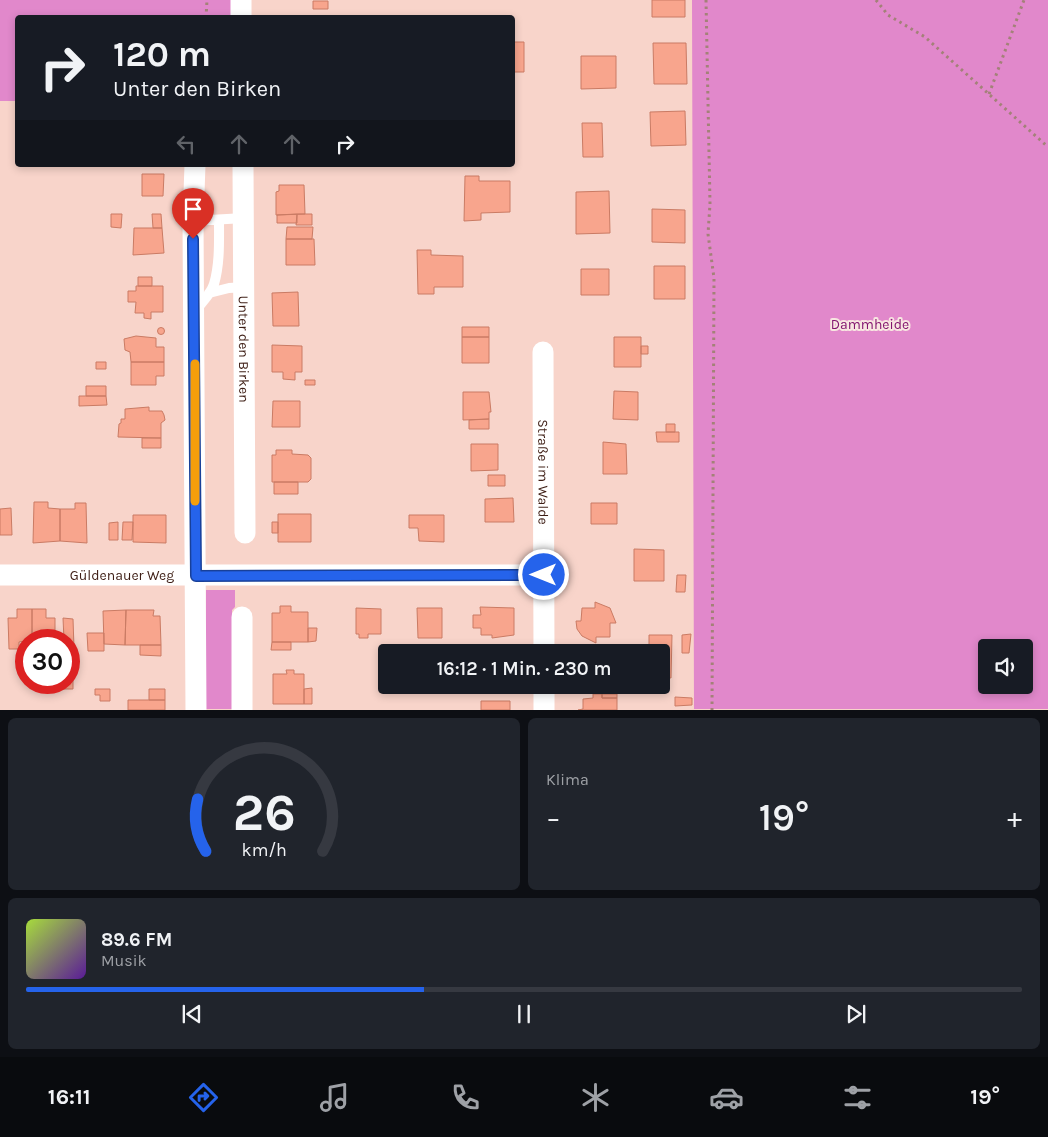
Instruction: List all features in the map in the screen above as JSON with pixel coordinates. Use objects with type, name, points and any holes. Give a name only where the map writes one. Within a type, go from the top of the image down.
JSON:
[{"type":"street","points":[[241,0],[242,15]]},
{"type":"street","points":[[195,167],[193,221],[196,710]]},
{"type":"street","name":"Unter den Birken","points":[[243,167],[245,533]]},
{"type":"street","name":"Straße im Walde","points":[[543,352],[544,644]]},
{"type":"street","name":"Güldenauer Weg","points":[[0,575],[544,575]]},
{"type":"street","points":[[242,617],[242,710]]},
{"type":"street","points":[[544,694],[544,710]]},
{"type":"lane","points":[[193,221],[244,218]]},
{"type":"lane","points":[[195,310],[210,293],[215,275],[219,220]]},
{"type":"lane","points":[[210,293],[229,288],[245,287]]},
{"type":"path","points":[[206,15],[207,0]]},
{"type":"path","points":[[706,0],[710,204],[708,234],[714,278],[712,710]]},
{"type":"path","points":[[876,0],[888,15],[925,37],[1048,148]]},
{"type":"path","points":[[990,94],[1024,0]]},
{"type":"green space","points":[[0,0],[232,0],[232,15],[15,15],[15,101],[0,101]]},
{"type":"green space","name":"Dammheide","points":[[692,0],[1048,0],[1048,709],[694,709]]},
{"type":"green space","points":[[206,590],[235,590],[235,607],[232,610],[232,709],[204,709]]},
{"type":"building","points":[[652,0],[685,0],[685,17],[652,17]]},
{"type":"building","points":[[313,1],[328,1],[328,9],[313,9]]},
{"type":"building","points":[[515,42],[524,42],[524,72],[515,72]]},
{"type":"building","points":[[653,43],[686,43],[687,84],[654,84]]},
{"type":"building","points":[[581,56],[616,56],[616,88],[581,89]]},
{"type":"building","points":[[685,111],[686,145],[651,146],[650,112]]},
{"type":"building","points":[[582,123],[602,123],[603,157],[583,157]]},
{"type":"building","points":[[142,174],[164,174],[163,196],[142,196]]},
{"type":"building","points":[[465,176],[479,176],[479,181],[510,181],[510,212],[481,213],[481,220],[464,221]]},
{"type":"building","points":[[279,185],[304,185],[305,214],[276,215],[276,192],[279,191]]},
{"type":"building","points":[[609,191],[610,233],[576,234],[576,192]]},
{"type":"building","points":[[652,209],[685,210],[685,243],[652,242]]},
{"type":"building","points":[[111,214],[122,214],[121,228],[111,227]]},
{"type":"building","points":[[152,214],[161,214],[162,228],[153,228]]},
{"type":"building","points":[[297,214],[297,223],[277,223],[277,215]]},
{"type":"building","points":[[297,214],[312,214],[312,225],[296,225]]},
{"type":"building","points":[[287,227],[313,227],[312,239],[286,239]]},
{"type":"building","points":[[134,228],[162,228],[164,253],[133,255]]},
{"type":"building","points":[[286,239],[314,239],[315,265],[286,265]]},
{"type":"building","points":[[417,250],[431,250],[431,255],[463,256],[463,287],[434,287],[434,294],[418,294]]},
{"type":"building","points":[[654,266],[685,266],[685,299],[654,299]]},
{"type":"building","points":[[581,269],[609,269],[609,295],[581,295]]},
{"type":"building","points":[[138,277],[152,277],[152,286],[138,286]]},
{"type":"building","points":[[136,286],[163,286],[163,312],[151,312],[151,319],[144,318],[144,313],[135,313],[136,302],[128,302],[128,291],[136,291]]},
{"type":"building","points":[[298,292],[299,326],[273,326],[272,293]]},
{"type":"building","points":[[462,327],[489,327],[489,337],[462,337]]},
{"type":"building","points":[[161,328],[164,331],[161,334],[158,331]]},
{"type":"building","points":[[136,336],[156,338],[156,347],[164,347],[164,362],[131,362],[130,352],[125,350],[124,339]]},
{"type":"building","points":[[462,337],[489,337],[489,363],[462,363]]},
{"type":"building","points":[[614,337],[641,337],[641,367],[614,367]]},
{"type":"building","points":[[272,345],[302,346],[302,372],[295,372],[295,380],[283,379],[283,372],[272,372]]},
{"type":"building","points":[[641,346],[648,346],[648,354],[641,354]]},
{"type":"building","points":[[96,362],[106,362],[106,369],[96,369]]},
{"type":"building","points":[[131,362],[164,362],[164,376],[156,376],[156,385],[131,385]]},
{"type":"building","points":[[305,380],[315,380],[315,385],[305,385]]},
{"type":"building","points":[[86,386],[106,386],[106,396],[86,396]]},
{"type":"building","points":[[614,391],[638,392],[638,420],[613,419]]},
{"type":"building","points":[[463,392],[489,392],[491,412],[489,412],[489,419],[463,420]]},
{"type":"building","points":[[79,396],[106,396],[107,405],[79,406]]},
{"type":"building","points":[[273,401],[300,401],[300,427],[272,427]]},
{"type":"building","points":[[149,407],[149,411],[162,411],[164,415],[165,420],[161,423],[161,438],[118,437],[119,424],[121,419],[125,419],[125,409]]},
{"type":"building","points":[[489,419],[489,429],[469,429],[469,420]]},
{"type":"building","points":[[666,424],[675,424],[675,432],[666,432]]},
{"type":"building","points":[[656,432],[679,432],[679,442],[657,442]]},
{"type":"building","points":[[142,438],[161,438],[161,448],[142,448]]},
{"type":"building","points":[[603,442],[626,444],[627,474],[603,474]]},
{"type":"building","points":[[471,444],[498,444],[498,470],[471,471]]},
{"type":"building","points":[[276,450],[292,450],[292,454],[308,455],[311,458],[311,479],[308,482],[272,482],[272,455],[276,455]]},
{"type":"building","points":[[488,475],[505,475],[505,486],[488,486]]},
{"type":"building","points":[[274,482],[298,482],[298,494],[274,494]]},
{"type":"building","points":[[513,498],[514,522],[485,522],[485,499]]},
{"type":"building","points":[[34,502],[48,502],[48,508],[60,509],[60,541],[33,543]]},
{"type":"building","points":[[75,503],[86,503],[87,543],[60,541],[60,509],[75,509]]},
{"type":"building","points":[[591,503],[617,503],[617,524],[591,524]]},
{"type":"building","points":[[11,508],[12,535],[0,535],[0,509]]},
{"type":"building","points":[[278,514],[311,514],[311,542],[278,542]]},
{"type":"building","points":[[133,515],[166,515],[166,543],[133,542]]},
{"type":"building","points":[[409,515],[444,515],[444,542],[419,541],[418,528],[409,528]]},
{"type":"building","points":[[118,522],[118,540],[109,540],[109,523]]},
{"type":"building","points":[[123,522],[133,522],[132,540],[122,540]]},
{"type":"building","points":[[272,522],[278,522],[278,533],[272,533]]},
{"type":"building","points":[[634,549],[664,550],[664,581],[634,581]]},
{"type":"building","points":[[677,575],[686,575],[685,592],[676,592]]},
{"type":"building","points":[[595,602],[610,608],[616,623],[610,623],[610,637],[596,637],[596,643],[582,636],[577,629],[576,621],[581,621],[582,608],[595,608]]},
{"type":"building","points":[[280,606],[291,606],[291,612],[308,612],[308,642],[272,642],[272,613],[280,613]]},
{"type":"building","points":[[480,607],[514,608],[514,635],[492,638],[492,635],[481,635],[481,628],[473,628],[473,615],[481,615]]},
{"type":"building","points":[[356,608],[381,609],[381,634],[368,634],[368,638],[359,638],[359,634],[356,634]]},
{"type":"building","points":[[417,608],[442,608],[442,638],[418,638]]},
{"type":"building","points":[[17,609],[32,609],[32,629],[15,629],[15,649],[9,649],[8,618],[17,618]]},
{"type":"building","points":[[32,609],[46,609],[46,618],[55,618],[55,629],[32,629]]},
{"type":"building","points":[[126,610],[125,645],[104,644],[103,611]]},
{"type":"building","points":[[126,610],[154,610],[153,616],[160,616],[161,645],[125,645]]},
{"type":"building","points":[[63,618],[73,619],[73,629],[64,629]]},
{"type":"building","points":[[308,628],[317,628],[316,641],[308,642]]},
{"type":"building","points":[[87,633],[104,633],[104,651],[88,651]]},
{"type":"building","points":[[691,634],[689,653],[682,653],[682,635]]},
{"type":"building","points":[[649,635],[672,635],[671,678],[670,644],[649,644]]},
{"type":"building","points":[[272,642],[291,642],[291,650],[271,650]]},
{"type":"building","points":[[140,645],[161,645],[161,656],[140,655]]},
{"type":"building","points":[[286,670],[294,670],[294,674],[304,674],[304,704],[273,704],[273,674],[287,674]]},
{"type":"building","points":[[312,688],[312,704],[304,704],[304,689]]},
{"type":"building","points":[[95,689],[110,689],[110,701],[100,701],[100,695],[95,695]]},
{"type":"building","points":[[149,689],[165,689],[165,700],[149,700]]},
{"type":"building","points":[[593,694],[602,694],[602,698],[617,698],[617,710],[578,710],[583,709],[583,699],[593,698]]},
{"type":"building","points":[[602,694],[617,694],[617,698],[602,698]]},
{"type":"building","points":[[675,697],[692,698],[692,705],[675,706]]},
{"type":"building","points":[[128,700],[165,700],[165,710],[128,710]]},
{"type":"building","points":[[481,701],[510,701],[510,710],[481,710]]},
{"type":"slow traffic","points":[[195,364],[195,501]]},
{"type":"route","points":[[193,239],[196,576],[544,575]]}]
